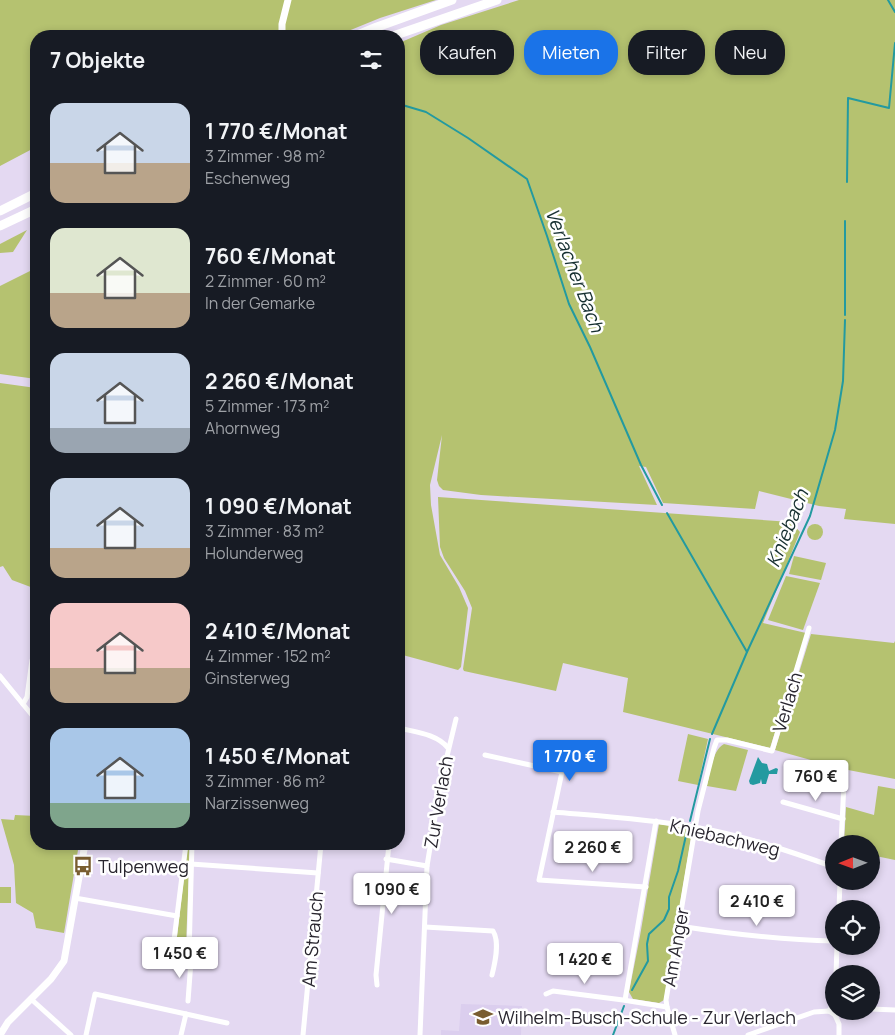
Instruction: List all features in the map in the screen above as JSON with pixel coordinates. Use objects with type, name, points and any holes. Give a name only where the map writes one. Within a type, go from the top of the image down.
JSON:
[{"type":"highway","points":[[370,30],[452,0]]},
{"type":"highway","points":[[405,32],[497,0]]},
{"type":"highway","points":[[0,211],[30,196]]},
{"type":"highway","points":[[0,226],[30,211]]},
{"type":"street","points":[[282,30],[288,0]]},
{"type":"street","name":"Verlach","points":[[717,740],[727,740],[772,751],[809,628]]},
{"type":"street","points":[[23,704],[27,697],[30,675]]},
{"type":"street","points":[[0,676],[30,713]]},
{"type":"street","name":"Zur Verlach","points":[[420,1035],[427,866],[448,748],[456,720]]},
{"type":"street","points":[[405,729],[419,732],[442,741],[448,748]]},
{"type":"street","name":"Am Anger","points":[[675,1035],[666,1008],[668,988],[695,827],[709,763],[717,740]]},
{"type":"street","points":[[484,755],[562,772],[539,880],[646,887]]},
{"type":"street","points":[[842,835],[844,784]]},
{"type":"street","points":[[783,802],[843,819]]},
{"type":"street","name":"Kniebachweg","points":[[553,812],[656,821],[695,827],[746,839],[825,864]]},
{"type":"street","points":[[625,1000],[656,821]]},
{"type":"street","points":[[0,1035],[8,1022],[51,978],[64,961],[84,850]]},
{"type":"street","points":[[185,850],[174,951],[176,954],[189,955]]},
{"type":"street","points":[[188,1001],[191,961],[189,955],[192,850]]},
{"type":"street","name":"Am Strauch","points":[[303,1035],[320,850]]},
{"type":"street","points":[[377,984],[376,975],[388,850]]},
{"type":"street","points":[[386,859],[427,866]]},
{"type":"street","points":[[191,864],[318,873]]},
{"type":"street","points":[[75,898],[177,916]]},
{"type":"street","points":[[679,926],[755,937],[825,941]]},
{"type":"street","points":[[425,927],[494,931],[496,936],[495,961],[492,975]]},
{"type":"street","name":"Am Anger","points":[[546,994],[554,991],[625,1000],[666,1008]]},
{"type":"street","points":[[86,1035],[96,994],[227,1023]]},
{"type":"street","points":[[31,999],[71,1035]]},
{"type":"street","points":[[880,1009],[895,1010]]},
{"type":"street","points":[[748,1035],[814,1012],[825,1011]]},
{"type":"street","points":[[181,1035],[186,1014]]},
{"type":"street","points":[[837,1020],[839,1024],[838,1035]]},
{"type":"shaded area","points":[[0,0],[436,0],[380,18],[351,30],[30,30],[30,150],[0,166]]},
{"type":"shaded area","points":[[519,0],[895,0],[895,524],[844,519],[846,509],[819,506],[759,491],[755,509],[663,503],[646,467],[639,466],[657,505],[481,495],[443,490],[437,480],[442,435],[430,485],[431,505],[440,555],[459,587],[468,608],[461,667],[458,670],[405,656],[405,40],[420,34],[420,75],[514,75],[514,30],[429,30]]},
{"type":"shaded area","points":[[27,230],[13,252],[0,253],[0,244]]},
{"type":"shaded area","points":[[30,271],[30,378],[0,374],[0,286]]},
{"type":"shaded area","points":[[0,383],[30,387],[30,587],[12,580],[3,566],[0,567]]},
{"type":"shaded area","points":[[438,497],[791,522],[800,532],[763,623],[806,633],[770,748],[623,712],[628,678],[563,663],[556,691],[464,671],[472,608],[465,591],[444,558],[440,547]]},
{"type":"shaded area","points":[[815,524],[821,526],[823,532],[821,538],[815,540],[809,538],[807,532],[809,526]]},
{"type":"shaded area","points":[[794,556],[826,563],[821,580],[789,574]]},
{"type":"shaded area","points":[[786,576],[820,583],[803,630],[768,620]]},
{"type":"shaded area","points":[[811,634],[894,643],[895,641],[895,779],[843,769],[775,750]]},
{"type":"shaded area","points":[[688,734],[708,739],[698,785],[678,781]]},
{"type":"shaded area","points":[[724,744],[748,750],[736,791],[707,786],[714,757]]},
{"type":"shaded area","points":[[758,757],[762,763],[767,764],[769,771],[778,769],[777,774],[769,774],[766,784],[762,784],[761,779],[760,783],[753,785],[749,781]]},
{"type":"shaded area","points":[[878,786],[895,789],[895,860],[880,857],[880,835],[844,835],[846,807],[874,815]]},
{"type":"shaded area","points":[[15,815],[30,816],[30,850],[78,850],[64,933],[36,928],[33,913],[16,903],[14,865],[1,819],[14,820]]},
{"type":"shaded area","points":[[659,824],[690,829],[692,832],[664,1000],[659,1003],[633,999],[629,992]]},
{"type":"shaded area","points":[[187,850],[190,850],[186,948],[181,951],[176,945]]},
{"type":"shaded area","points":[[0,887],[11,887],[11,903],[0,903]]},
{"type":"shaded area","points":[[461,1004],[522,1006],[521,1035],[441,1035],[441,1030],[459,1031]]},
{"type":"waterway","name":"Kniebach","points":[[888,0],[895,12]]},
{"type":"waterway","name":"Kniebach","points":[[847,182],[848,98],[889,108],[895,43]]},
{"type":"waterway","name":"Verlacher Bach","points":[[405,106],[426,112],[468,138],[527,179],[569,304],[590,347],[641,465],[662,505]]},
{"type":"waterway","name":"Kniebach","points":[[845,221],[845,315]]},
{"type":"waterway","name":"Kniebach","points":[[712,734],[747,652],[810,516],[835,430],[843,381],[845,320]]},
{"type":"waterway","name":"Verlacher Bach","points":[[667,513],[747,652]]},
{"type":"waterway","name":"Kniebach","points":[[690,821],[710,739]]},
{"type":"waterway","name":"Kniebach","points":[[632,990],[648,961],[647,944],[649,934],[664,920],[669,909],[669,897],[678,871],[687,831]]},
{"type":"waterway","name":"Kniebach","points":[[613,1035],[624,1006]]},
{"type":"place","name":"Tulpenweg","points":[[83,866]]},
{"type":"place","name":"Wilhelm-Busch-Schule - Zur Verlach","points":[[483,1017]]}]
